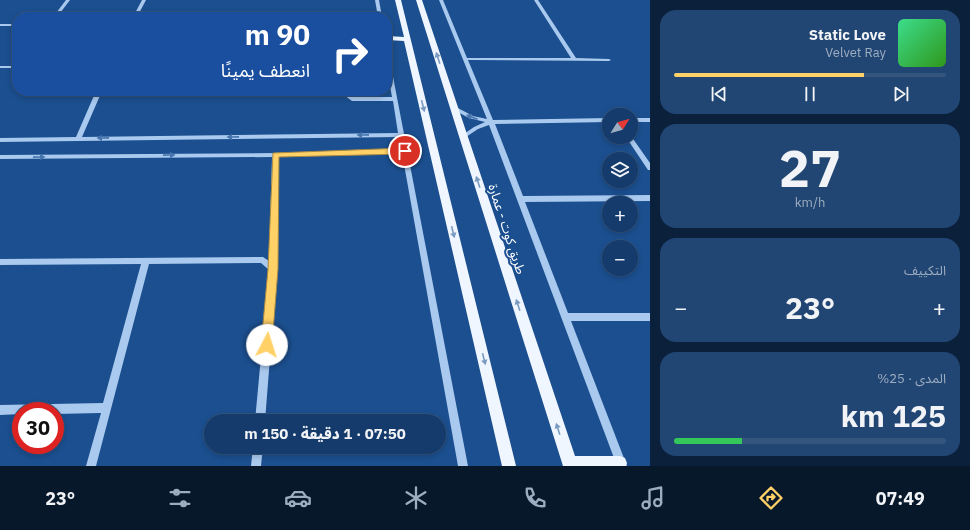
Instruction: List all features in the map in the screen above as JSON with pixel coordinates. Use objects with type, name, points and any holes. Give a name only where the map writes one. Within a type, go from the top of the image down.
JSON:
[{"type":"main road","points":[[398,0],[510,466]]},
{"type":"main road","name":"طريق كوت - عمارة","points":[[419,0],[570,464]]},
{"type":"main road","points":[[392,38],[407,39]]},
{"type":"main road","points":[[570,464],[621,465]]},
{"type":"street","points":[[59,12],[68,0]]},
{"type":"street","points":[[138,12],[144,0]]},
{"type":"street","points":[[377,0],[379,12]]},
{"type":"street","points":[[441,0],[491,122],[621,465]]},
{"type":"street","points":[[536,0],[575,60]]},
{"type":"street","points":[[0,25],[12,25]]},
{"type":"street","points":[[465,59],[609,60]]},
{"type":"street","points":[[0,67],[12,66]]},
{"type":"street","points":[[392,84],[463,466]]},
{"type":"street","points":[[78,139],[97,96]]},
{"type":"street","points":[[348,96],[352,99],[395,99]]},
{"type":"street","points":[[454,108],[472,117],[491,122],[602,120]]},
{"type":"street","points":[[638,120],[650,120]]},
{"type":"street","points":[[464,136],[476,128],[491,122]]},
{"type":"street","points":[[0,140],[402,135]]},
{"type":"street","points":[[634,144],[650,168]]},
{"type":"street","points":[[0,157],[275,155],[405,151]]},
{"type":"street","points":[[261,414],[273,269],[275,155]]},
{"type":"street","points":[[520,199],[650,198]]},
{"type":"street","points":[[0,262],[263,260],[273,269]]},
{"type":"street","points":[[91,466],[146,261]]},
{"type":"street","points":[[565,318],[650,317]]},
{"type":"street","points":[[0,410],[106,408]]},
{"type":"street","points":[[256,466],[257,454]]},
{"type":"route","points":[[267,345],[273,269],[275,155],[405,151]]}]
